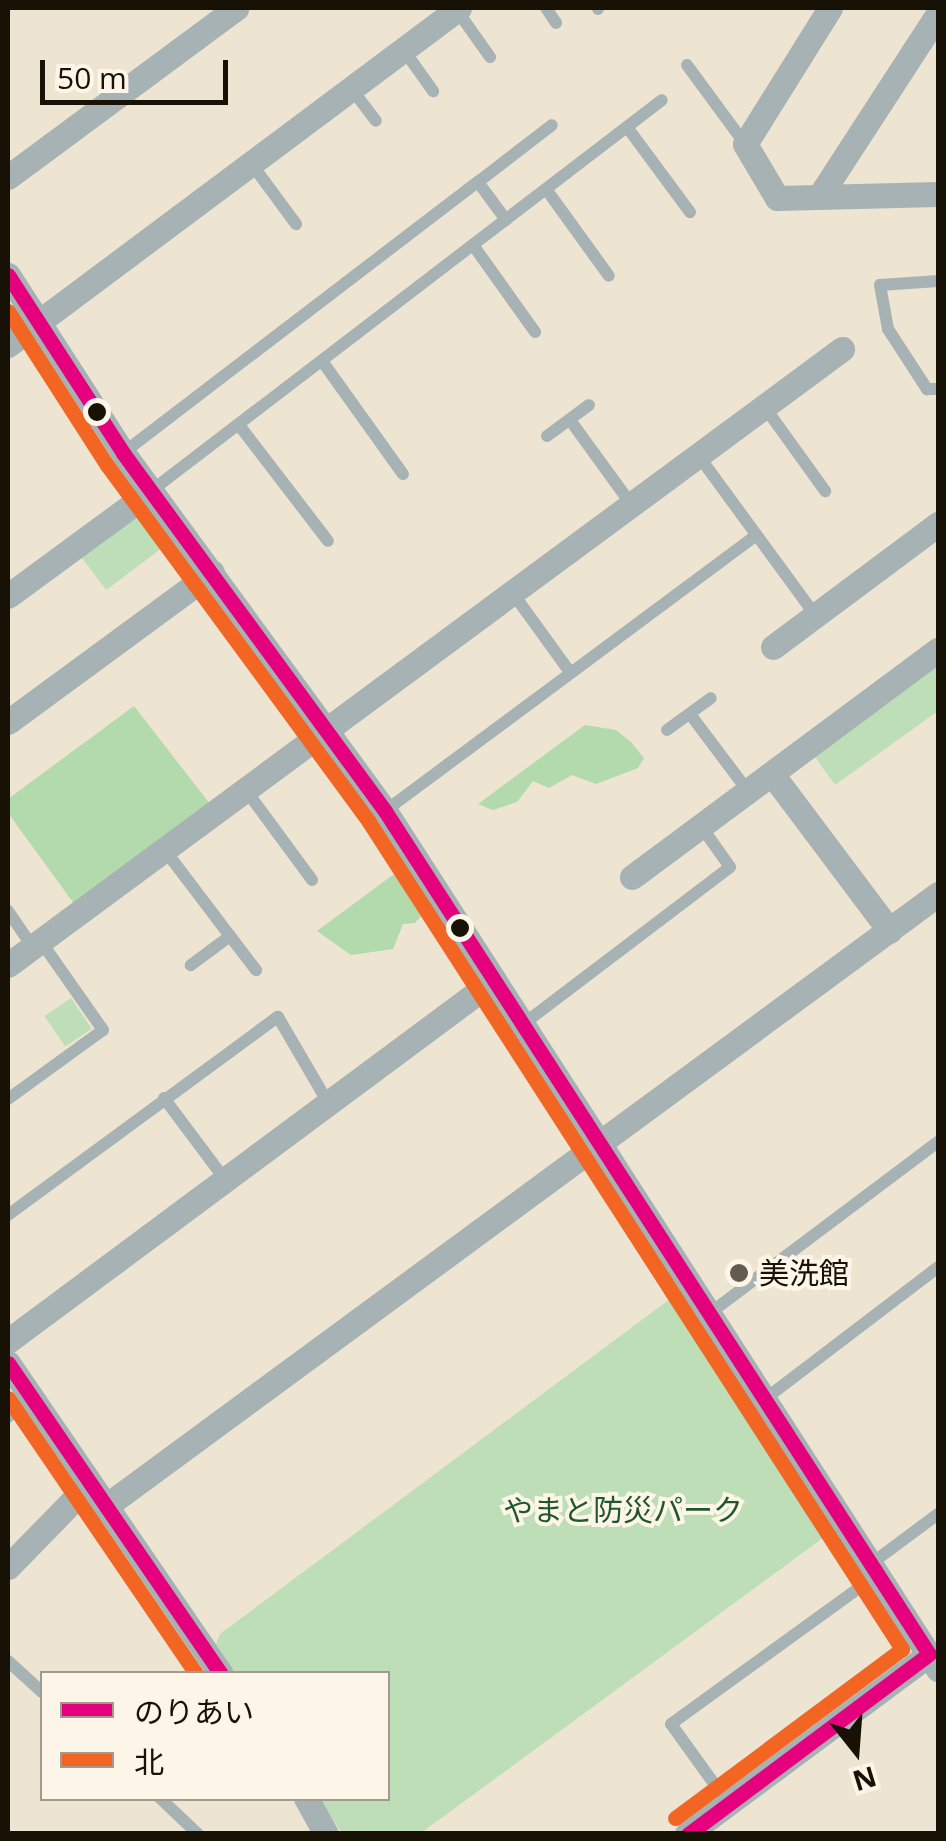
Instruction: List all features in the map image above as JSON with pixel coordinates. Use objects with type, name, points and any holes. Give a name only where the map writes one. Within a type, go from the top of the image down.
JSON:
[{"type":"street","points":[[8,177],[236,8]]},
{"type":"street","points":[[8,345],[458,8]]},
{"type":"street","points":[[830,8],[745,144],[777,198],[938,194]]},
{"type":"street","points":[[820,197],[938,14]]},
{"type":"street","points":[[8,275],[123,453],[384,811],[933,1652],[687,1834]]},
{"type":"street","points":[[8,964],[842,348]]},
{"type":"street","points":[[8,596],[152,491]]},
{"type":"street","points":[[772,647],[938,524]]},
{"type":"street","points":[[8,722],[212,572]]},
{"type":"street","points":[[632,877],[938,650]]},
{"type":"street","points":[[772,774],[890,931]]},
{"type":"street","points":[[102,1509],[601,1148],[938,894]]},
{"type":"street","points":[[8,1341],[494,980]]},
{"type":"street","points":[[8,1363],[102,1509],[218,1671]]},
{"type":"street","points":[[8,1567],[87,1486]]},
{"type":"street","points":[[308,1801],[326,1834]]},
{"type":"lane","points":[[458,8],[490,57]]},
{"type":"lane","points":[[546,8],[556,23]]},
{"type":"lane","points":[[403,50],[433,90]]},
{"type":"lane","points":[[687,65],[745,144]]},
{"type":"lane","points":[[350,88],[376,121]]},
{"type":"lane","points":[[152,491],[662,100]]},
{"type":"lane","points":[[123,453],[552,125]]},
{"type":"lane","points":[[627,127],[690,212]]},
{"type":"lane","points":[[251,163],[296,224]]},
{"type":"lane","points":[[478,182],[506,220]]},
{"type":"lane","points":[[546,189],[609,276]]},
{"type":"lane","points":[[472,245],[535,332]]},
{"type":"lane","points":[[938,281],[880,286],[888,330],[927,389],[938,389]]},
{"type":"lane","points":[[322,361],[402,474]]},
{"type":"lane","points":[[547,436],[590,405]]},
{"type":"lane","points":[[764,406],[825,491]]},
{"type":"lane","points":[[570,420],[631,504]]},
{"type":"lane","points":[[238,425],[328,541]]},
{"type":"lane","points":[[698,455],[815,615]]},
{"type":"lane","points":[[384,811],[756,534]]},
{"type":"lane","points":[[512,592],[570,672]]},
{"type":"lane","points":[[667,730],[711,698]]},
{"type":"lane","points":[[690,714],[746,790]]},
{"type":"lane","points":[[245,789],[312,880]]},
{"type":"lane","points":[[522,1025],[730,867],[702,826]]},
{"type":"lane","points":[[164,849],[256,970]]},
{"type":"lane","points":[[8,911],[103,1030],[8,1099]]},
{"type":"lane","points":[[191,965],[230,936]]},
{"type":"lane","points":[[8,1215],[278,1016],[327,1101]]},
{"type":"lane","points":[[164,1098],[224,1177]]},
{"type":"lane","points":[[710,1313],[938,1142]]},
{"type":"lane","points":[[765,1398],[938,1268]]},
{"type":"lane","points":[[8,1418],[29,1396]]},
{"type":"lane","points":[[728,1803],[672,1724],[875,1568],[938,1514]]},
{"type":"lane","points":[[8,1661],[40,1690]]},
{"type":"lane","points":[[163,1801],[198,1834]]},
{"type":"green space","points":[[153,501],[179,535],[106,590],[80,556]]},
{"type":"green space","points":[[938,665],[938,711],[835,785],[814,755]]},
{"type":"green space","points":[[134,706],[210,804],[75,905],[8,813],[8,799]]},
{"type":"green space","points":[[585,725],[616,730],[631,742],[644,758],[638,768],[596,784],[572,775],[549,788],[533,781],[517,802],[493,810],[478,804]]},
{"type":"green space","points":[[409,863],[428,908],[415,923],[403,924],[393,949],[351,955],[317,931]]},
{"type":"green space","points":[[71,998],[92,1029],[65,1047],[44,1016]]},
{"type":"green space","name":"やまと防災パーク","points":[[670,1299],[681,1300],[831,1532],[421,1833],[342,1833],[320,1801],[390,1801],[390,1671],[234,1671],[216,1644],[220,1634]]},
{"type":"transit line","name":"のりあい","points":[[8,275],[123,453],[385,811],[929,1654],[688,1834]]},
{"type":"transit line","name":"北","points":[[8,311],[107,465],[369,822],[902,1649],[675,1818]]},
{"type":"transit line","name":"のりあい","points":[[8,1363],[219,1671]]},
{"type":"transit line","name":"北","points":[[8,1398],[194,1671]]},
{"type":"place","name":"美洗館","points":[[739,1273]]}]
